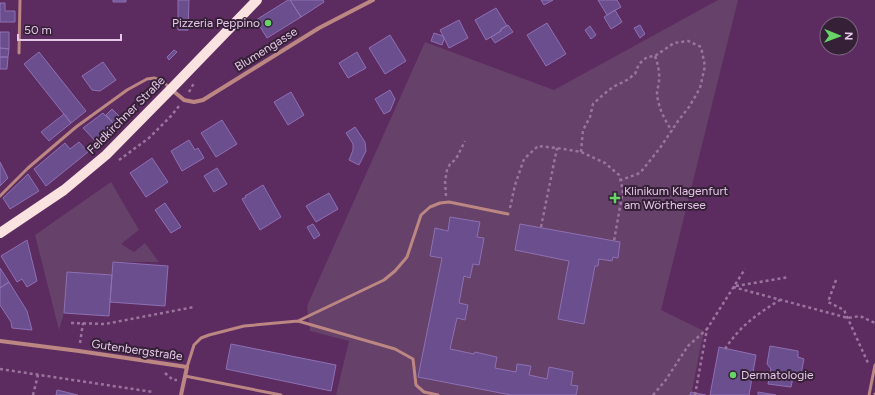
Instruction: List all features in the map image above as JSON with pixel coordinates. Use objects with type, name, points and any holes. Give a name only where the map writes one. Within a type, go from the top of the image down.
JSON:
[{"type":"main road","name":"Feldkirchner Straße","points":[[0,233],[64,190],[106,155],[257,0]]},
{"type":"street","name":"Blumengasse","points":[[171,89],[184,100],[194,102],[203,100],[319,28],[373,0]]},
{"type":"street","name":"Gutenbergstraße","points":[[0,341],[187,367]]},
{"type":"street","points":[[181,395],[187,367]]},
{"type":"lane","points":[[19,53],[20,0]]},
{"type":"lane","points":[[0,196],[28,168],[76,127],[127,90],[147,79],[154,78],[161,80],[171,89]]},
{"type":"lane","points":[[298,321],[384,280],[396,270],[407,256],[421,215],[430,206],[446,202],[508,214]]},
{"type":"lane","points":[[298,321],[395,349],[413,359],[416,385],[424,392],[438,395]]},
{"type":"lane","name":"Gutenbergstraße","points":[[187,367],[194,345],[201,338],[209,334],[244,326],[298,321]]},
{"type":"lane","points":[[869,395],[875,365]]},
{"type":"lane","points":[[186,376],[281,395]]},
{"type":"path","points":[[581,152],[583,130],[590,117],[594,104],[613,87],[635,74],[639,64],[647,56],[655,56],[674,43],[688,41],[701,47],[705,66],[700,88],[690,106],[640,173],[621,180]]},
{"type":"path","points":[[655,56],[659,69],[657,92],[660,111],[666,124],[672,131]]},
{"type":"path","points":[[446,202],[445,181],[447,170],[450,164],[456,159],[465,141]]},
{"type":"path","points":[[508,214],[515,185],[524,159],[538,146],[581,152],[605,164],[619,175],[621,180],[623,190],[614,241]]},
{"type":"path","points":[[541,227],[557,148]]},
{"type":"path","points":[[653,395],[665,381],[688,346],[707,329],[745,269]]},
{"type":"path","points":[[733,287],[789,277]]},
{"type":"path","points":[[836,280],[828,302],[844,310],[868,362],[867,369]]},
{"type":"path","points":[[733,287],[848,318],[860,316],[875,323]]},
{"type":"path","points":[[725,349],[733,336],[748,322],[766,308],[781,300]]},
{"type":"path","points":[[71,323],[105,324],[194,307]]},
{"type":"path","points":[[79,351],[83,324]]},
{"type":"path","points":[[694,395],[707,329]]},
{"type":"path","points":[[0,369],[153,392]]},
{"type":"path","points":[[33,395],[38,375]]},
{"type":"shaded area","points":[[718,0],[738,0],[661,310],[704,331],[691,395],[336,395],[349,341],[310,331],[307,306],[425,42],[554,90]]},
{"type":"shaded area","points":[[111,182],[139,230],[121,244],[134,252],[145,243],[159,262],[113,262],[112,275],[67,272],[64,313],[59,330],[35,235]]},
{"type":"building","points":[[113,0],[126,0],[126,2],[113,2]]},
{"type":"building","points":[[178,0],[189,0],[188,30],[178,30]]},
{"type":"building","points":[[290,0],[301,17],[267,38],[256,20]]},
{"type":"building","points":[[290,0],[323,0],[324,2],[301,17]]},
{"type":"building","points":[[541,0],[553,0],[544,5]]},
{"type":"building","points":[[598,0],[617,0],[621,7],[607,15]]},
{"type":"building","points":[[0,3],[5,3],[5,11],[15,11],[15,22],[0,22]]},
{"type":"building","points":[[496,8],[507,26],[486,40],[475,20]]},
{"type":"building","points":[[615,10],[622,22],[611,29],[604,17]]},
{"type":"building","points":[[459,20],[468,38],[449,48],[440,30]]},
{"type":"building","points":[[547,23],[566,54],[546,66],[527,35]]},
{"type":"building","points":[[508,25],[513,32],[495,43],[491,37]]},
{"type":"building","points":[[640,25],[645,34],[640,38],[634,28]]},
{"type":"building","points":[[590,26],[596,35],[591,39],[585,30]]},
{"type":"building","points":[[0,32],[9,32],[9,49],[0,48]]},
{"type":"building","points":[[434,33],[443,36],[444,39],[442,45],[431,41]]},
{"type":"building","points":[[390,35],[406,61],[385,74],[369,48]]},
{"type":"building","points":[[0,48],[9,49],[8,57],[0,57]]},
{"type":"building","points":[[174,50],[177,52],[169,60],[167,57]]},
{"type":"building","points":[[39,52],[86,111],[71,123],[24,64]]},
{"type":"building","points":[[357,52],[366,68],[348,78],[339,63]]},
{"type":"building","points":[[0,57],[8,57],[7,69],[0,69]]},
{"type":"building","points":[[103,62],[116,80],[100,91],[92,90],[82,76]]},
{"type":"building","points":[[390,90],[395,99],[390,111],[384,114],[375,99]]},
{"type":"building","points":[[291,92],[304,115],[288,125],[274,102]]},
{"type":"building","points":[[112,109],[123,120],[116,126],[106,115]]},
{"type":"building","points":[[103,113],[116,126],[98,144],[83,128]]},
{"type":"building","points":[[64,114],[71,123],[49,141],[41,132]]},
{"type":"building","points":[[222,120],[237,144],[216,157],[201,133]]},
{"type":"building","points":[[355,127],[365,142],[366,151],[359,165],[349,160],[353,150],[353,144],[346,133]]},
{"type":"building","points":[[189,140],[195,150],[198,148],[204,158],[182,171],[171,151]]},
{"type":"building","points":[[79,142],[88,152],[46,186],[34,169],[65,143],[70,149]]},
{"type":"building","points":[[152,158],[168,182],[146,197],[130,173]]},
{"type":"building","points":[[0,162],[8,178],[0,186]]},
{"type":"building","points":[[217,168],[227,184],[214,192],[204,176]]},
{"type":"building","points":[[28,174],[39,191],[10,209],[3,198]]},
{"type":"building","points":[[263,185],[281,217],[260,230],[242,199]]},
{"type":"building","points":[[329,193],[338,209],[316,222],[306,206]]},
{"type":"building","points":[[165,203],[181,227],[171,233],[155,210]]},
{"type":"building","points":[[450,217],[480,222],[477,237],[484,238],[479,265],[473,264],[470,278],[464,276],[459,303],[468,305],[465,320],[457,318],[450,349],[474,354],[475,352],[497,357],[495,368],[516,372],[517,364],[531,366],[529,375],[547,379],[549,367],[573,372],[571,385],[578,386],[576,395],[511,395],[418,377],[442,258],[430,256],[435,228],[448,231]]},
{"type":"building","points":[[313,224],[320,235],[314,239],[307,227]]},
{"type":"building","points":[[520,224],[620,242],[618,258],[613,257],[612,261],[599,259],[598,266],[595,266],[584,324],[558,319],[569,261],[515,250]]},
{"type":"building","points":[[27,240],[37,281],[27,287],[22,279],[17,282],[1,256]]},
{"type":"building","points":[[113,262],[168,266],[165,306],[110,302]]},
{"type":"building","points":[[0,268],[9,282],[0,288]]},
{"type":"building","points":[[67,272],[112,275],[109,316],[64,313]]},
{"type":"building","points":[[9,282],[27,311],[32,330],[12,328],[11,322],[0,305],[0,288]]},
{"type":"building","points":[[231,344],[336,365],[331,391],[226,369]]},
{"type":"building","points":[[770,346],[798,351],[798,357],[804,359],[800,379],[793,377],[791,387],[768,384],[769,379],[763,378],[763,372],[770,373],[771,369],[767,364]]},
{"type":"building","name":"Dermatologie","points":[[719,347],[756,355],[749,395],[710,395]]},
{"type":"building","points":[[57,390],[78,395],[56,395]]},
{"type":"building","points":[[691,392],[695,393],[706,395],[690,395]]},
{"type":"building","points":[[758,392],[776,395],[758,395]]},
{"type":"place","name":"Pizzeria Peppino","points":[[268,23]]},
{"type":"place","name":"Klinikum Klagenfurt am Wörthersee","points":[[615,198]]},
{"type":"place","name":"Dermatologie","points":[[733,375]]}]
